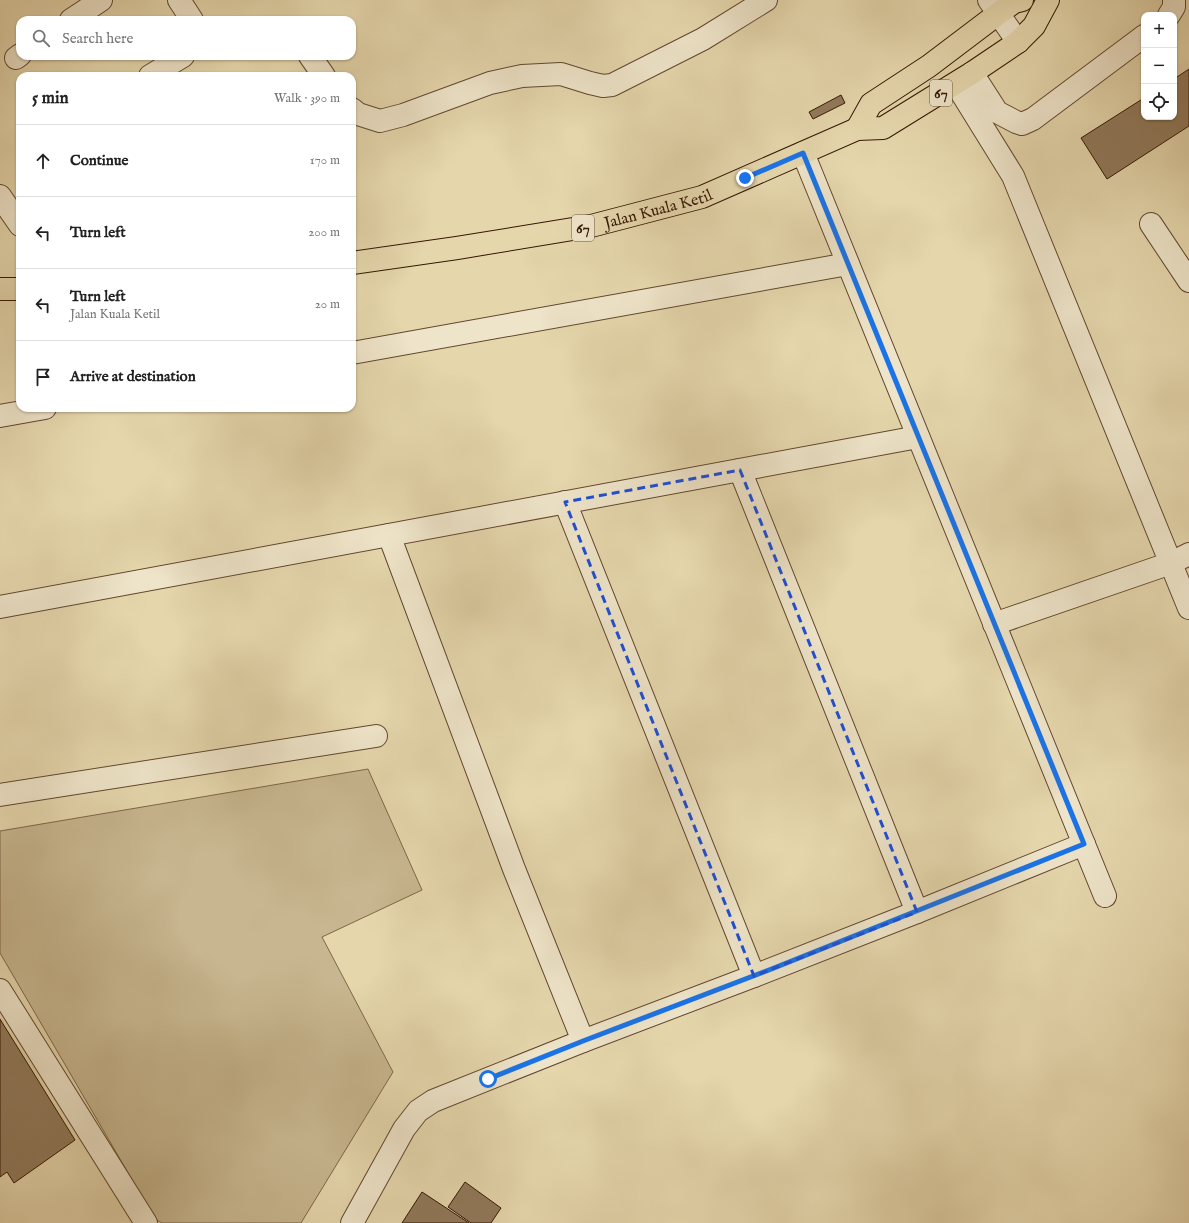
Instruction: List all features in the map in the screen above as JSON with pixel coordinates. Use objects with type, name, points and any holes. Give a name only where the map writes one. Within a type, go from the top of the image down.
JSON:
[{"type":"main road","name":"67","points":[[857,129],[871,104],[929,66],[994,7],[1022,0]]},
{"type":"main road","name":"Jalan Kuala Ketil","points":[[356,262],[457,248],[591,226],[702,197],[857,129],[883,128],[964,78],[1018,42],[1034,26],[1048,0]]},
{"type":"main road","points":[[0,289],[16,289]]},
{"type":"street","points":[[77,16],[101,0]]},
{"type":"street","points":[[179,0],[189,16]]},
{"type":"street","points":[[356,112],[380,120],[402,114],[490,83],[522,76],[561,74],[590,84],[603,86],[612,84],[703,39],[766,0]]},
{"type":"street","points":[[1171,12],[1174,7],[1174,0]]},
{"type":"street","points":[[994,7],[1018,42]]},
{"type":"street","points":[[964,78],[997,112],[1022,124],[1033,119],[1141,38]]},
{"type":"street","points":[[157,72],[176,60]]},
{"type":"street","points":[[313,60],[321,72]]},
{"type":"street","points":[[964,78],[1013,176],[1180,558],[1189,608]]},
{"type":"street","points":[[803,153],[1105,896]]},
{"type":"street","points":[[0,196],[16,219]]},
{"type":"street","points":[[1151,224],[1189,281]]},
{"type":"street","points":[[356,352],[848,264]]},
{"type":"street","points":[[0,416],[22,412]]},
{"type":"street","points":[[0,607],[918,437]]},
{"type":"street","points":[[740,470],[917,912]]},
{"type":"street","points":[[565,502],[754,976]]},
{"type":"street","points":[[389,534],[514,869],[583,1041]]},
{"type":"street","points":[[994,624],[1180,558]]},
{"type":"street","points":[[0,795],[376,736]]},
{"type":"street","points":[[352,1223],[404,1129],[418,1111],[433,1101],[583,1041],[917,912],[1084,844]]},
{"type":"street","points":[[0,990],[146,1223]]},
{"type":"highlighted area","points":[[740,470],[917,912],[754,976],[565,502]]},
{"type":"shaded area","points":[[368,769],[422,890],[322,937],[393,1072],[301,1223],[162,1223],[155,1219],[0,953],[0,831]]},
{"type":"building","points":[[1189,69],[1189,126],[1107,179],[1081,138],[1141,100],[1141,120],[1177,120],[1177,77]]},
{"type":"building","points":[[841,95],[845,103],[813,119],[809,112]]},
{"type":"building","points":[[0,1019],[75,1140],[14,1183],[7,1172],[0,1177]]},
{"type":"building","points":[[465,1182],[501,1208],[491,1223],[471,1223],[448,1207]]},
{"type":"building","points":[[422,1192],[469,1223],[402,1223]]},
{"type":"route","points":[[488,1079],[917,912],[1084,844],[803,153],[745,178]]}]
